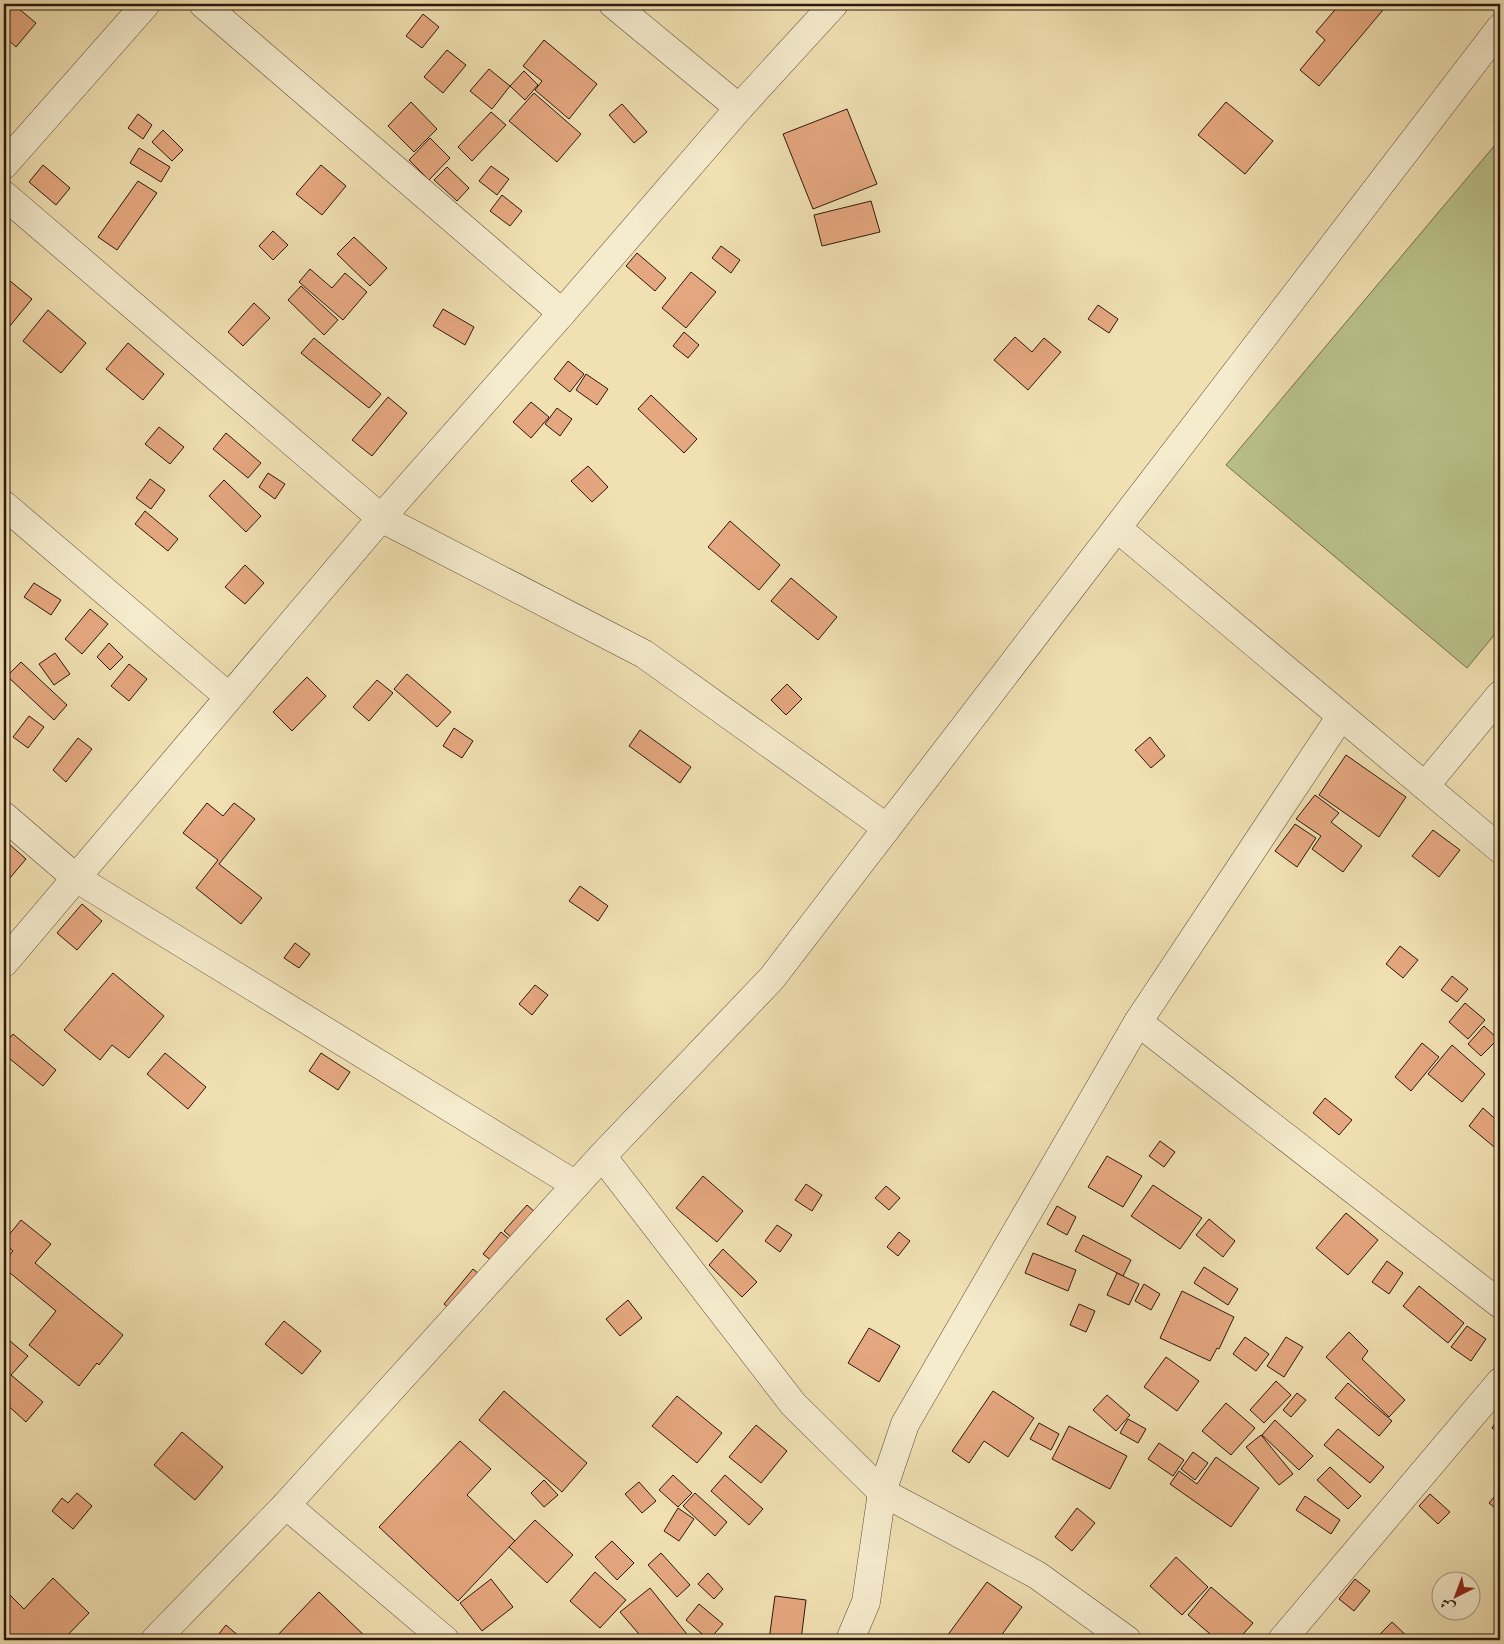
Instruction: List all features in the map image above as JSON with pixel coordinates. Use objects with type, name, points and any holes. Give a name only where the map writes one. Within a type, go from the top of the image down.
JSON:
[{"type":"street","points":[[4,165],[146,4]]},
{"type":"street","points":[[203,4],[562,313]]},
{"type":"street","points":[[613,4],[739,108]]},
{"type":"street","points":[[4,963],[381,518],[562,313],[739,108],[834,4]]},
{"type":"street","points":[[155,1640],[286,1505],[602,1156],[772,978],[1500,29]]},
{"type":"street","points":[[4,195],[381,518],[644,654],[887,828]]},
{"type":"street","points":[[4,505],[229,697]]},
{"type":"street","points":[[1117,528],[1500,850]]},
{"type":"street","points":[[1425,786],[1500,695]]},
{"type":"street","points":[[850,1640],[866,1602],[882,1492],[905,1424],[1138,1022],[1341,716]]},
{"type":"street","points":[[4,816],[76,878],[576,1185]]},
{"type":"street","points":[[1138,1022],[1500,1304]]},
{"type":"street","points":[[602,1156],[793,1404],[882,1492],[1037,1575],[1127,1640]]},
{"type":"street","points":[[1282,1640],[1500,1382]]},
{"type":"street","points":[[286,1505],[445,1640]]},
{"type":"green space","points":[[1500,139],[1500,628],[1467,668],[1226,465]]},
{"type":"building","points":[[4,4],[13,4],[36,23],[16,47],[4,36]]},
{"type":"building","points":[[1340,4],[1388,4],[1319,86],[1300,70],[1325,40],[1316,32]]},
{"type":"building","points":[[423,14],[439,27],[422,48],[406,36]]},
{"type":"building","points":[[544,40],[597,84],[569,119],[535,90],[542,81],[523,66]]},
{"type":"building","points":[[447,50],[466,65],[443,93],[424,77]]},
{"type":"building","points":[[489,69],[510,86],[492,109],[470,91]]},
{"type":"building","points":[[524,71],[538,85],[525,100],[510,86]]},
{"type":"building","points":[[534,93],[581,134],[557,162],[509,121]]},
{"type":"building","points":[[411,102],[437,129],[414,152],[388,126]]},
{"type":"building","points":[[1226,102],[1273,141],[1245,174],[1198,135]]},
{"type":"building","points":[[622,104],[647,132],[634,143],[609,115]]},
{"type":"building","points":[[847,109],[877,184],[813,209],[783,134]]},
{"type":"building","points":[[491,112],[506,125],[472,161],[458,147]]},
{"type":"building","points":[[138,114],[152,125],[143,139],[128,128]]},
{"type":"building","points":[[163,130],[183,150],[172,161],[152,142]]},
{"type":"building","points":[[430,138],[450,158],[429,180],[409,160]]},
{"type":"building","points":[[139,148],[170,167],[161,182],[130,163]]},
{"type":"building","points":[[43,165],[70,188],[56,205],[29,182]]},
{"type":"building","points":[[321,165],[346,186],[322,215],[296,194]]},
{"type":"building","points":[[491,166],[509,179],[497,195],[479,181]]},
{"type":"building","points":[[447,167],[469,188],[457,201],[434,180]]},
{"type":"building","points":[[138,181],[157,193],[117,250],[98,237]]},
{"type":"building","points":[[502,195],[522,211],[510,226],[490,211]]},
{"type":"building","points":[[871,201],[880,232],[822,246],[814,215]]},
{"type":"building","points":[[273,231],[288,245],[273,260],[259,246]]},
{"type":"building","points":[[354,237],[387,268],[370,286],[337,254]]},
{"type":"building","points":[[721,246],[740,260],[731,273],[712,258]]},
{"type":"building","points":[[637,253],[666,278],[655,291],[626,266]]},
{"type":"building","points":[[310,269],[332,288],[345,273],[367,292],[343,320],[299,282]]},
{"type":"building","points":[[691,272],[716,292],[686,328],[662,308]]},
{"type":"building","points":[[4,276],[32,299],[5,332],[4,331]]},
{"type":"building","points":[[301,286],[338,320],[324,335],[288,300]]},
{"type":"building","points":[[254,303],[270,318],[243,346],[228,332]]},
{"type":"building","points":[[1098,305],[1118,319],[1109,333],[1088,319]]},
{"type":"building","points":[[443,309],[474,327],[465,345],[433,326]]},
{"type":"building","points":[[48,310],[86,343],[61,373],[23,341]]},
{"type":"building","points":[[684,332],[699,345],[688,358],[673,346]]},
{"type":"building","points":[[1015,337],[1032,352],[1044,338],[1061,352],[1028,390],[994,360]]},
{"type":"building","points":[[314,338],[381,394],[369,408],[301,353]]},
{"type":"building","points":[[128,343],[164,374],[143,400],[106,369]]},
{"type":"building","points":[[568,361],[584,374],[570,392],[554,379]]},
{"type":"building","points":[[586,374],[608,389],[597,405],[576,390]]},
{"type":"building","points":[[651,395],[697,439],[684,453],[638,409]]},
{"type":"building","points":[[388,397],[407,413],[372,456],[352,440]]},
{"type":"building","points":[[531,402],[549,417],[531,438],[513,422]]},
{"type":"building","points":[[557,408],[572,419],[560,436],[545,424]]},
{"type":"building","points":[[159,427],[184,447],[170,464],[145,444]]},
{"type":"building","points":[[226,433],[261,463],[248,478],[213,449]]},
{"type":"building","points":[[588,466],[608,487],[592,502],[571,481]]},
{"type":"building","points":[[268,473],[285,484],[275,499],[259,487]]},
{"type":"building","points":[[150,479],[165,490],[151,509],[136,498]]},
{"type":"building","points":[[224,480],[261,516],[246,532],[209,496]]},
{"type":"building","points":[[145,511],[178,539],[168,551],[135,524]]},
{"type":"building","points":[[730,521],[780,565],[759,590],[708,547]]},
{"type":"building","points":[[245,565],[264,583],[245,604],[225,587]]},
{"type":"building","points":[[791,578],[837,617],[818,640],[771,601]]},
{"type":"building","points":[[34,583],[61,600],[51,615],[24,597]]},
{"type":"building","points":[[90,609],[108,624],[82,654],[65,639]]},
{"type":"building","points":[[109,643],[123,657],[110,670],[97,657]]},
{"type":"building","points":[[55,653],[70,674],[54,685],[39,664]]},
{"type":"building","points":[[21,662],[67,705],[54,720],[7,676]]},
{"type":"building","points":[[129,664],[147,679],[129,701],[111,686]]},
{"type":"building","points":[[407,674],[451,712],[437,727],[394,689]]},
{"type":"building","points":[[307,677],[326,696],[292,731],[273,712]]},
{"type":"building","points":[[377,680],[393,693],[369,721],[353,707]]},
{"type":"building","points":[[787,684],[802,699],[786,715],[771,700]]},
{"type":"building","points":[[29,716],[44,727],[28,748],[13,737]]},
{"type":"building","points":[[454,728],[473,741],[462,758],[443,746]]},
{"type":"building","points":[[640,730],[691,767],[680,783],[629,746]]},
{"type":"building","points":[[1150,737],[1165,756],[1151,768],[1135,750]]},
{"type":"building","points":[[78,738],[92,749],[66,782],[53,770]]},
{"type":"building","points":[[1346,755],[1406,797],[1379,837],[1319,795]]},
{"type":"building","points":[[1315,795],[1339,813],[1331,822],[1362,846],[1343,872],[1312,849],[1321,836],[1296,819]]},
{"type":"building","points":[[207,803],[223,816],[234,803],[255,819],[219,864],[262,898],[241,924],[196,888],[218,860],[183,833]]},
{"type":"building","points":[[1295,824],[1316,838],[1297,867],[1275,851]]},
{"type":"building","points":[[1433,830],[1460,850],[1439,877],[1412,856]]},
{"type":"building","points":[[9,844],[26,859],[4,885],[4,850]]},
{"type":"building","points":[[580,886],[608,906],[598,921],[569,901]]},
{"type":"building","points":[[82,904],[102,921],[77,950],[57,933]]},
{"type":"building","points":[[295,943],[310,954],[299,968],[284,958]]},
{"type":"building","points":[[1400,946],[1418,960],[1403,978],[1386,964]]},
{"type":"building","points":[[113,973],[164,1016],[129,1058],[112,1045],[100,1060],[64,1030]]},
{"type":"building","points":[[1452,976],[1468,989],[1457,1002],[1441,990]]},
{"type":"building","points":[[535,985],[548,995],[532,1015],[519,1004]]},
{"type":"building","points":[[1465,1003],[1485,1020],[1468,1039],[1449,1022]]},
{"type":"building","points":[[1484,1026],[1498,1039],[1481,1056],[1468,1044]]},
{"type":"building","points":[[13,1034],[56,1070],[43,1086],[4,1054],[4,1045]]},
{"type":"building","points":[[1422,1043],[1439,1057],[1411,1091],[1395,1077]]},
{"type":"building","points":[[1452,1045],[1485,1074],[1462,1102],[1428,1074]]},
{"type":"building","points":[[165,1053],[206,1087],[188,1109],[147,1074]]},
{"type":"building","points":[[321,1053],[350,1072],[338,1090],[309,1071]]},
{"type":"building","points":[[1325,1098],[1352,1120],[1339,1135],[1313,1113]]},
{"type":"building","points":[[1483,1108],[1500,1123],[1499,1151],[1469,1126]]},
{"type":"building","points":[[1160,1141],[1175,1152],[1164,1167],[1149,1156]]},
{"type":"building","points":[[1107,1156],[1142,1176],[1123,1207],[1088,1187]]},
{"type":"building","points":[[703,1176],[743,1211],[717,1242],[676,1208]]},
{"type":"building","points":[[806,1184],[822,1195],[812,1211],[795,1200]]},
{"type":"building","points":[[1153,1185],[1202,1218],[1180,1249],[1131,1216]]},
{"type":"building","points":[[886,1186],[900,1198],[889,1210],[875,1198]]},
{"type":"building","points":[[527,1205],[546,1222],[523,1248],[504,1231]]},
{"type":"building","points":[[1057,1206],[1076,1217],[1067,1235],[1047,1224]]},
{"type":"building","points":[[1346,1213],[1378,1240],[1348,1275],[1316,1248]]},
{"type":"building","points":[[1209,1219],[1235,1241],[1223,1257],[1196,1235]]},
{"type":"building","points":[[21,1220],[51,1244],[35,1263],[123,1335],[79,1386],[29,1345],[56,1311],[4,1268],[4,1262],[13,1251],[4,1241]]},
{"type":"building","points":[[777,1225],[792,1235],[780,1252],[765,1241]]},
{"type":"building","points":[[501,1232],[523,1251],[506,1272],[483,1254]]},
{"type":"building","points":[[899,1232],[910,1241],[898,1256],[887,1247]]},
{"type":"building","points":[[1083,1235],[1131,1260],[1123,1276],[1075,1251]]},
{"type":"building","points":[[723,1249],[757,1282],[742,1297],[709,1265]]},
{"type":"building","points":[[1033,1253],[1076,1270],[1068,1291],[1025,1273]]},
{"type":"building","points":[[1387,1261],[1403,1273],[1389,1294],[1372,1282]]},
{"type":"building","points":[[1204,1267],[1238,1289],[1228,1305],[1194,1283]]},
{"type":"building","points":[[473,1269],[489,1282],[459,1317],[444,1304]]},
{"type":"building","points":[[1117,1273],[1139,1284],[1129,1305],[1107,1295]]},
{"type":"building","points":[[1144,1284],[1160,1294],[1151,1310],[1135,1301]]},
{"type":"building","points":[[1419,1286],[1464,1323],[1448,1343],[1403,1306]]},
{"type":"building","points":[[1182,1291],[1234,1317],[1219,1349],[1217,1348],[1210,1361],[1160,1338]]},
{"type":"building","points":[[628,1300],[642,1318],[620,1336],[606,1319]]},
{"type":"building","points":[[1079,1304],[1095,1311],[1086,1332],[1070,1325]]},
{"type":"building","points":[[284,1321],[321,1351],[302,1374],[265,1344]]},
{"type":"building","points":[[1467,1326],[1486,1339],[1471,1361],[1451,1347]]},
{"type":"building","points":[[869,1328],[900,1346],[879,1382],[848,1363]]},
{"type":"building","points":[[1349,1332],[1368,1351],[1362,1359],[1405,1400],[1389,1417],[1326,1357]]},
{"type":"building","points":[[4,1336],[28,1356],[11,1375],[43,1402],[26,1422],[4,1402]]},
{"type":"building","points":[[1245,1337],[1269,1354],[1256,1371],[1233,1354]]},
{"type":"building","points":[[1286,1337],[1303,1347],[1284,1377],[1267,1366]]},
{"type":"building","points":[[1166,1357],[1199,1381],[1177,1411],[1144,1387]]},
{"type":"building","points":[[1276,1381],[1291,1395],[1264,1423],[1250,1410]]},
{"type":"building","points":[[1348,1383],[1392,1421],[1379,1436],[1335,1398]]},
{"type":"building","points":[[504,1391],[587,1463],[562,1492],[479,1420]]},
{"type":"building","points":[[993,1391],[1034,1418],[1008,1457],[984,1441],[969,1463],[952,1451]]},
{"type":"building","points":[[1297,1393],[1306,1400],[1291,1417],[1283,1410]]},
{"type":"building","points":[[1107,1395],[1130,1415],[1116,1431],[1093,1410]]},
{"type":"building","points":[[677,1396],[722,1433],[697,1463],[652,1426]]},
{"type":"building","points":[[1226,1403],[1255,1428],[1231,1455],[1202,1431]]},
{"type":"building","points":[[1500,1415],[1500,1434],[1492,1428]]},
{"type":"building","points":[[1128,1419],[1146,1429],[1138,1443],[1120,1433]]},
{"type":"building","points":[[1275,1420],[1313,1456],[1299,1470],[1262,1435]]},
{"type":"building","points":[[1039,1423],[1059,1434],[1051,1450],[1030,1439]]},
{"type":"building","points":[[756,1425],[787,1451],[761,1483],[729,1457]]},
{"type":"building","points":[[1069,1426],[1127,1456],[1110,1489],[1052,1459]]},
{"type":"building","points":[[1338,1429],[1384,1467],[1370,1483],[1324,1445]]},
{"type":"building","points":[[182,1432],[223,1467],[195,1500],[154,1465]]},
{"type":"building","points":[[1261,1435],[1293,1474],[1279,1485],[1246,1447]]},
{"type":"building","points":[[460,1441],[491,1469],[467,1495],[515,1541],[458,1601],[379,1527]]},
{"type":"building","points":[[1159,1443],[1184,1460],[1173,1476],[1148,1459]]},
{"type":"building","points":[[1193,1452],[1208,1463],[1195,1480],[1181,1469]]},
{"type":"building","points":[[1216,1457],[1259,1488],[1231,1527],[1170,1484],[1179,1471],[1197,1484]]},
{"type":"building","points":[[1330,1467],[1361,1496],[1348,1509],[1317,1480]]},
{"type":"building","points":[[673,1475],[692,1493],[678,1507],[659,1490]]},
{"type":"building","points":[[725,1475],[763,1509],[749,1525],[711,1491]]},
{"type":"building","points":[[544,1480],[558,1495],[544,1507],[531,1493]]},
{"type":"building","points":[[639,1482],[656,1501],[642,1513],[625,1494]]},
{"type":"building","points":[[1500,1490],[1500,1512],[1489,1503]]},
{"type":"building","points":[[77,1493],[92,1506],[73,1529],[52,1511],[62,1498],[68,1503]]},
{"type":"building","points":[[695,1493],[727,1522],[715,1536],[683,1506]]},
{"type":"building","points":[[1430,1494],[1450,1512],[1438,1524],[1419,1506]]},
{"type":"building","points":[[1305,1496],[1340,1520],[1331,1534],[1296,1510]]},
{"type":"building","points":[[678,1508],[694,1519],[679,1541],[664,1531]]},
{"type":"building","points":[[1077,1508],[1095,1523],[1072,1551],[1055,1537]]},
{"type":"building","points":[[535,1520],[573,1555],[547,1583],[509,1547]]},
{"type":"building","points":[[612,1541],[634,1563],[617,1580],[595,1557]]},
{"type":"building","points":[[661,1553],[690,1585],[677,1597],[648,1565]]},
{"type":"building","points":[[1176,1557],[1208,1587],[1182,1615],[1150,1586]]},
{"type":"building","points":[[595,1572],[626,1600],[600,1628],[570,1601]]},
{"type":"building","points":[[708,1573],[723,1589],[714,1599],[698,1584]]},
{"type":"building","points":[[53,1578],[89,1613],[63,1640],[4,1640],[4,1600],[9,1594],[24,1609]]},
{"type":"building","points":[[491,1579],[513,1607],[482,1631],[460,1603]]},
{"type":"building","points":[[1355,1579],[1370,1591],[1354,1611],[1339,1599]]},
{"type":"building","points":[[987,1582],[1022,1607],[998,1640],[944,1640]]},
{"type":"building","points":[[1211,1587],[1253,1623],[1238,1640],[1217,1640],[1188,1615]]},
{"type":"building","points":[[650,1588],[690,1638],[687,1640],[644,1640],[620,1612]]},
{"type":"building","points":[[319,1592],[369,1640],[277,1640],[275,1638]]},
{"type":"building","points":[[775,1596],[806,1600],[801,1640],[769,1640]]},
{"type":"building","points":[[699,1604],[723,1624],[709,1640],[686,1620]]},
{"type":"building","points":[[1392,1622],[1411,1640],[1382,1640],[1378,1636]]},
{"type":"building","points":[[226,1625],[241,1638],[239,1640],[214,1640]]}]
